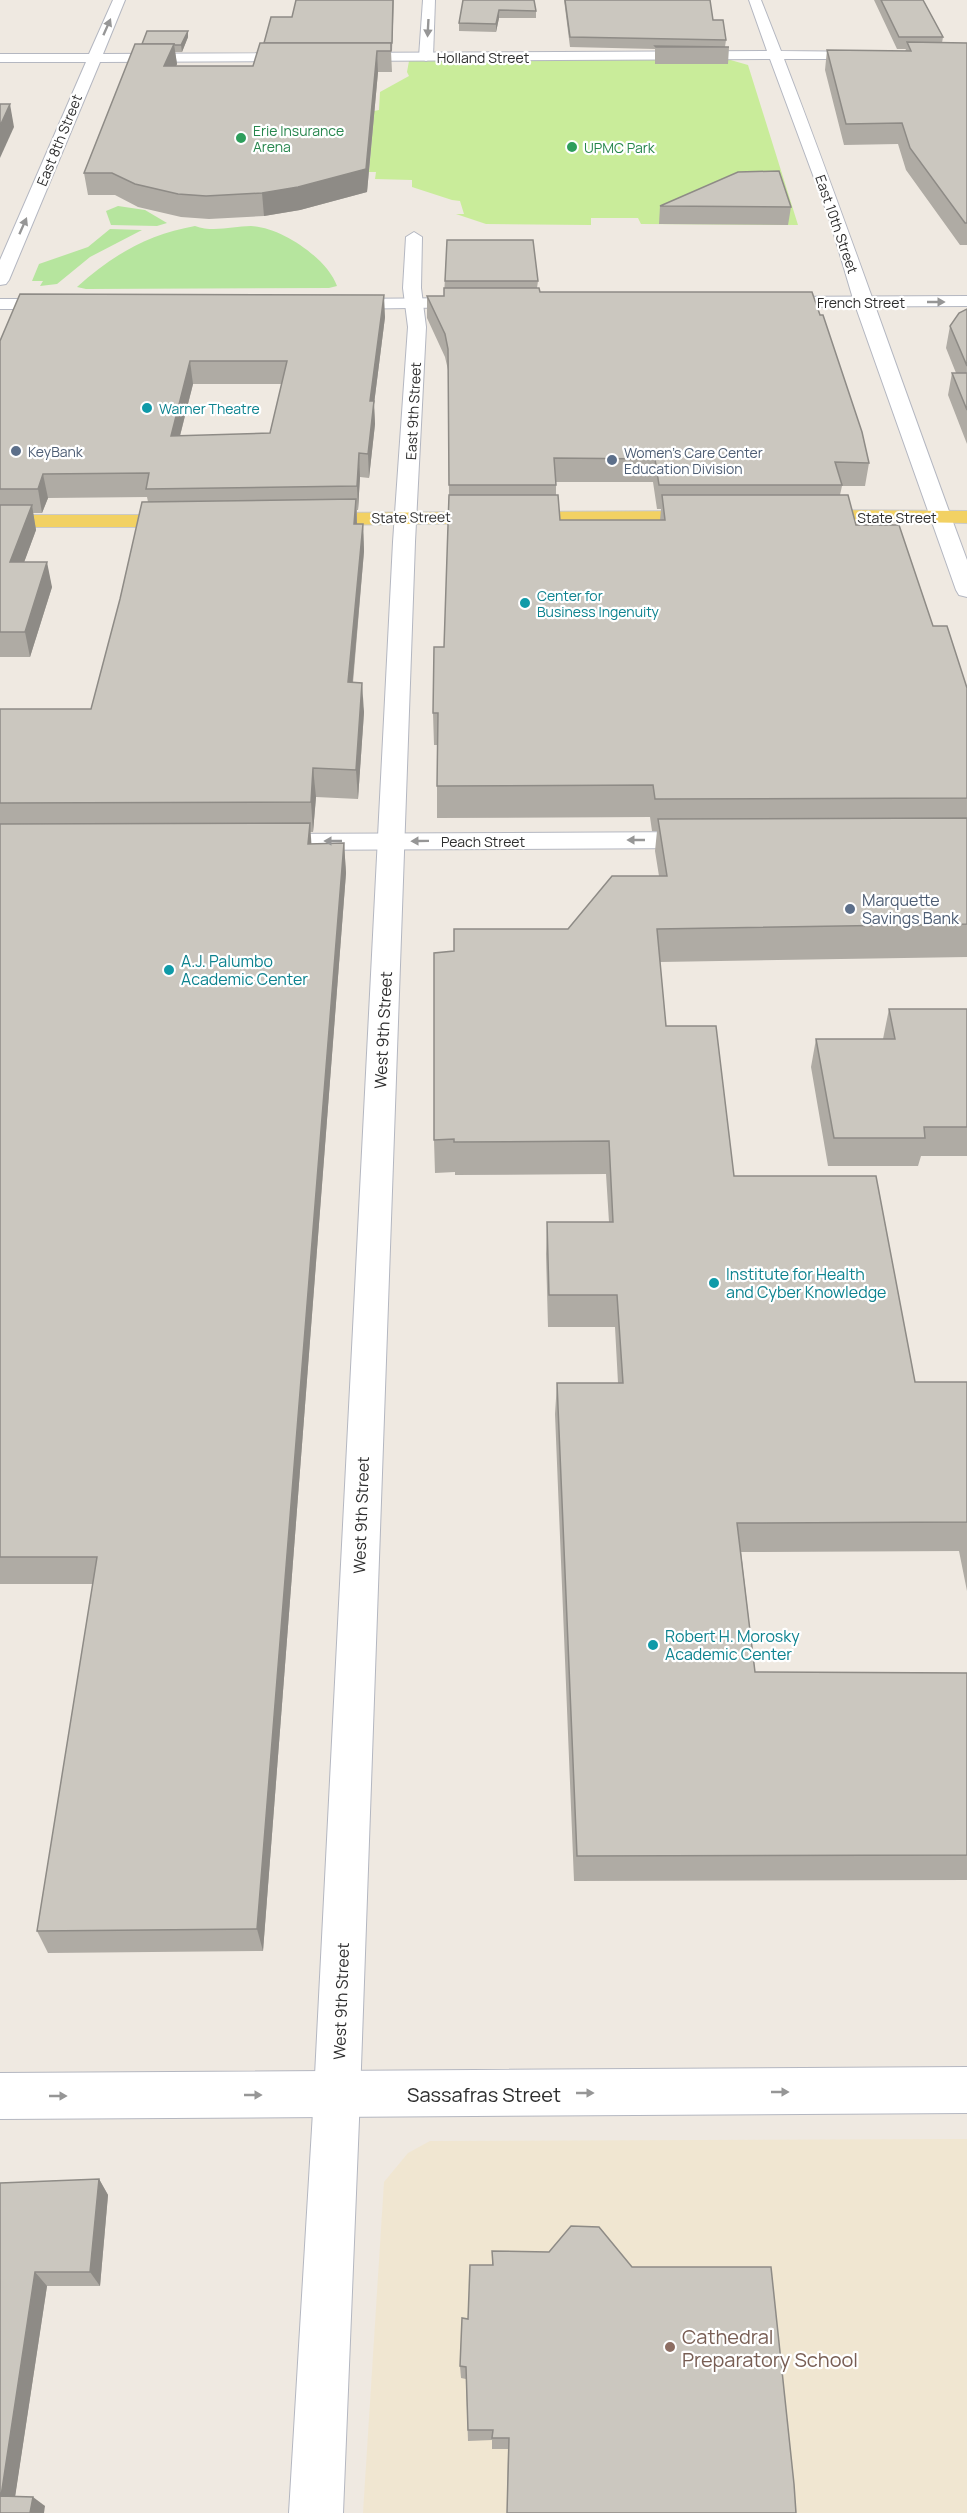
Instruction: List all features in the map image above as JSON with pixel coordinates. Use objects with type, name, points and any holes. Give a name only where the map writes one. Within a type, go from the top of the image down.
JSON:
[{"type":"main road","name":"State Street","points":[[288,519],[727,516]]},
{"type":"main road","name":"State Street","points":[[786,516],[967,517]]},
{"type":"main road","points":[[0,521],[205,521]]},
{"type":"street","name":"East 8th Street","points":[[0,280],[119,0]]},
{"type":"street","points":[[426,57],[429,0]]},
{"type":"street","name":"East 10th Street","points":[[755,0],[838,221],[863,302],[967,590]]},
{"type":"street","name":"Holland Street","points":[[0,58],[884,55]]},
{"type":"street","name":"East 9th Street","points":[[406,517],[417,327],[414,304],[414,237]]},
{"type":"street","name":"French Street","points":[[753,302],[967,302]]},
{"type":"street","points":[[319,304],[484,303]]},
{"type":"street","points":[[0,304],[82,304]]},
{"type":"street","name":"West 9th Street","points":[[316,2513],[337,2095],[406,517]]},
{"type":"street","name":"Peach Street","points":[[238,842],[729,840]]},
{"type":"street","name":"Sassafras Street","points":[[0,2096],[967,2090]]},
{"type":"shaded area","name":"Cathedral Preparatory School","points":[[967,2139],[967,2513],[363,2513],[384,2182],[408,2153],[430,2141]]},
{"type":"green space","name":"UPMC Park","points":[[727,59],[748,65],[798,225],[641,224],[638,218],[591,218],[591,225],[486,224],[456,214],[464,214],[460,201],[412,187],[412,180],[375,179],[376,172],[369,172],[374,111],[379,110],[380,92],[409,76],[407,72],[409,61]]},
{"type":"green space","points":[[118,206],[145,210],[167,223],[157,226],[111,225],[106,211]]},
{"type":"green space","points":[[195,226],[216,229],[251,226],[276,232],[302,246],[313,255],[332,275],[337,286],[329,288],[86,289],[77,287],[104,265],[147,240]]},
{"type":"green space","points":[[110,229],[142,230],[90,257],[57,284],[40,286],[43,281],[32,281],[39,264],[88,247]]},
{"type":"building","points":[[296,0],[393,0],[392,43],[264,43],[271,17],[292,17]]},
{"type":"building","points":[[463,0],[534,0],[536,11],[499,10],[496,24],[459,23]]},
{"type":"building","points":[[565,0],[710,0],[713,20],[723,20],[726,40],[570,37]]},
{"type":"building","points":[[881,0],[923,0],[943,37],[899,37]]},
{"type":"building","points":[[147,31],[188,31],[181,45],[175,45],[142,44]]},
{"type":"building","points":[[907,42],[967,43],[967,223],[910,148],[902,123],[846,124],[827,50],[911,51]]},
{"type":"building","name":"Erie Insurance Arena","points":[[260,43],[391,43],[391,51],[377,51],[366,169],[298,187],[262,193],[206,196],[178,194],[135,184],[112,173],[84,173],[135,44],[174,44],[164,66],[253,66]]},
{"type":"building","points":[[655,46],[729,47],[656,47]]},
{"type":"building","points":[[0,104],[10,104],[0,126]]},
{"type":"building","points":[[779,171],[791,207],[660,206],[738,172]]},
{"type":"building","points":[[447,240],[533,240],[538,281],[445,281]]},
{"type":"building","points":[[444,288],[539,288],[540,292],[812,292],[820,315],[823,315],[862,432],[869,463],[835,462],[842,485],[659,485],[655,459],[554,458],[556,485],[449,485],[448,349],[445,334],[427,296],[444,296]]},
{"type":"building","points":[[20,294],[384,295],[370,401],[374,401],[368,454],[359,453],[357,486],[146,489],[149,473],[43,474],[38,489],[0,489],[0,341]],"holes":[[[190,361],[287,361],[270,433],[171,436]]]},
{"type":"building","points":[[967,309],[967,366],[950,326],[959,313]]},
{"type":"building","points":[[952,373],[967,373],[967,410]]},
{"type":"building","points":[[449,495],[558,495],[560,520],[665,520],[662,495],[848,495],[856,525],[899,525],[933,626],[947,626],[967,688],[967,798],[655,799],[653,785],[437,786],[438,713],[433,713],[434,647],[444,647]]},
{"type":"building","points":[[356,499],[354,524],[363,524],[348,682],[362,683],[356,770],[313,768],[311,802],[0,803],[0,709],[91,709],[120,599],[142,502]]},
{"type":"building","points":[[0,505],[32,505],[10,562],[47,562],[25,632],[0,632]]},
{"type":"building","points":[[967,818],[967,924],[657,929],[666,1026],[716,1026],[734,1176],[876,1176],[915,1382],[967,1382],[967,1522],[737,1523],[755,1672],[967,1673],[967,1855],[577,1856],[557,1383],[623,1383],[617,1295],[549,1295],[547,1222],[613,1222],[609,1141],[454,1142],[454,1139],[434,1140],[434,953],[454,951],[454,929],[568,929],[612,876],[667,876],[658,819]]},
{"type":"building","points":[[310,823],[308,844],[344,843],[257,1929],[37,1931],[97,1557],[0,1557],[0,824]]},
{"type":"building","points":[[889,1009],[967,1009],[967,1127],[924,1127],[925,1138],[834,1138],[816,1039],[895,1039]]},
{"type":"building","points":[[99,2179],[90,2272],[35,2272],[1,2496],[33,2497],[30,2513],[0,2513],[0,2183]]},
{"type":"building","points":[[571,2226],[599,2227],[632,2267],[771,2267],[796,2513],[507,2513],[509,2438],[492,2438],[493,2430],[468,2430],[466,2367],[460,2366],[462,2318],[468,2319],[470,2265],[493,2265],[492,2251],[549,2252]]},
{"type":"place","name":"Erie Insurance Arena","points":[[241,138]]},
{"type":"place","name":"UPMC Park","points":[[572,147]]},
{"type":"place","name":"Warner Theatre","points":[[147,408]]},
{"type":"place","name":"KeyBank","points":[[16,451]]},
{"type":"place","name":"Women's Care Center Education Division","points":[[612,460]]},
{"type":"place","name":"Center for Business Ingenuity","points":[[525,603]]},
{"type":"place","name":"Marquette Savings Bank","points":[[850,909]]},
{"type":"place","name":"A.J. Palumbo Academic Center","points":[[169,970]]},
{"type":"place","name":"Institute for Health and Cyber Knowledge","points":[[714,1283]]},
{"type":"place","name":"Robert H. Morosky Academic Center","points":[[653,1645]]},
{"type":"place","name":"Cathedral Preparatory School","points":[[670,2347]]}]
